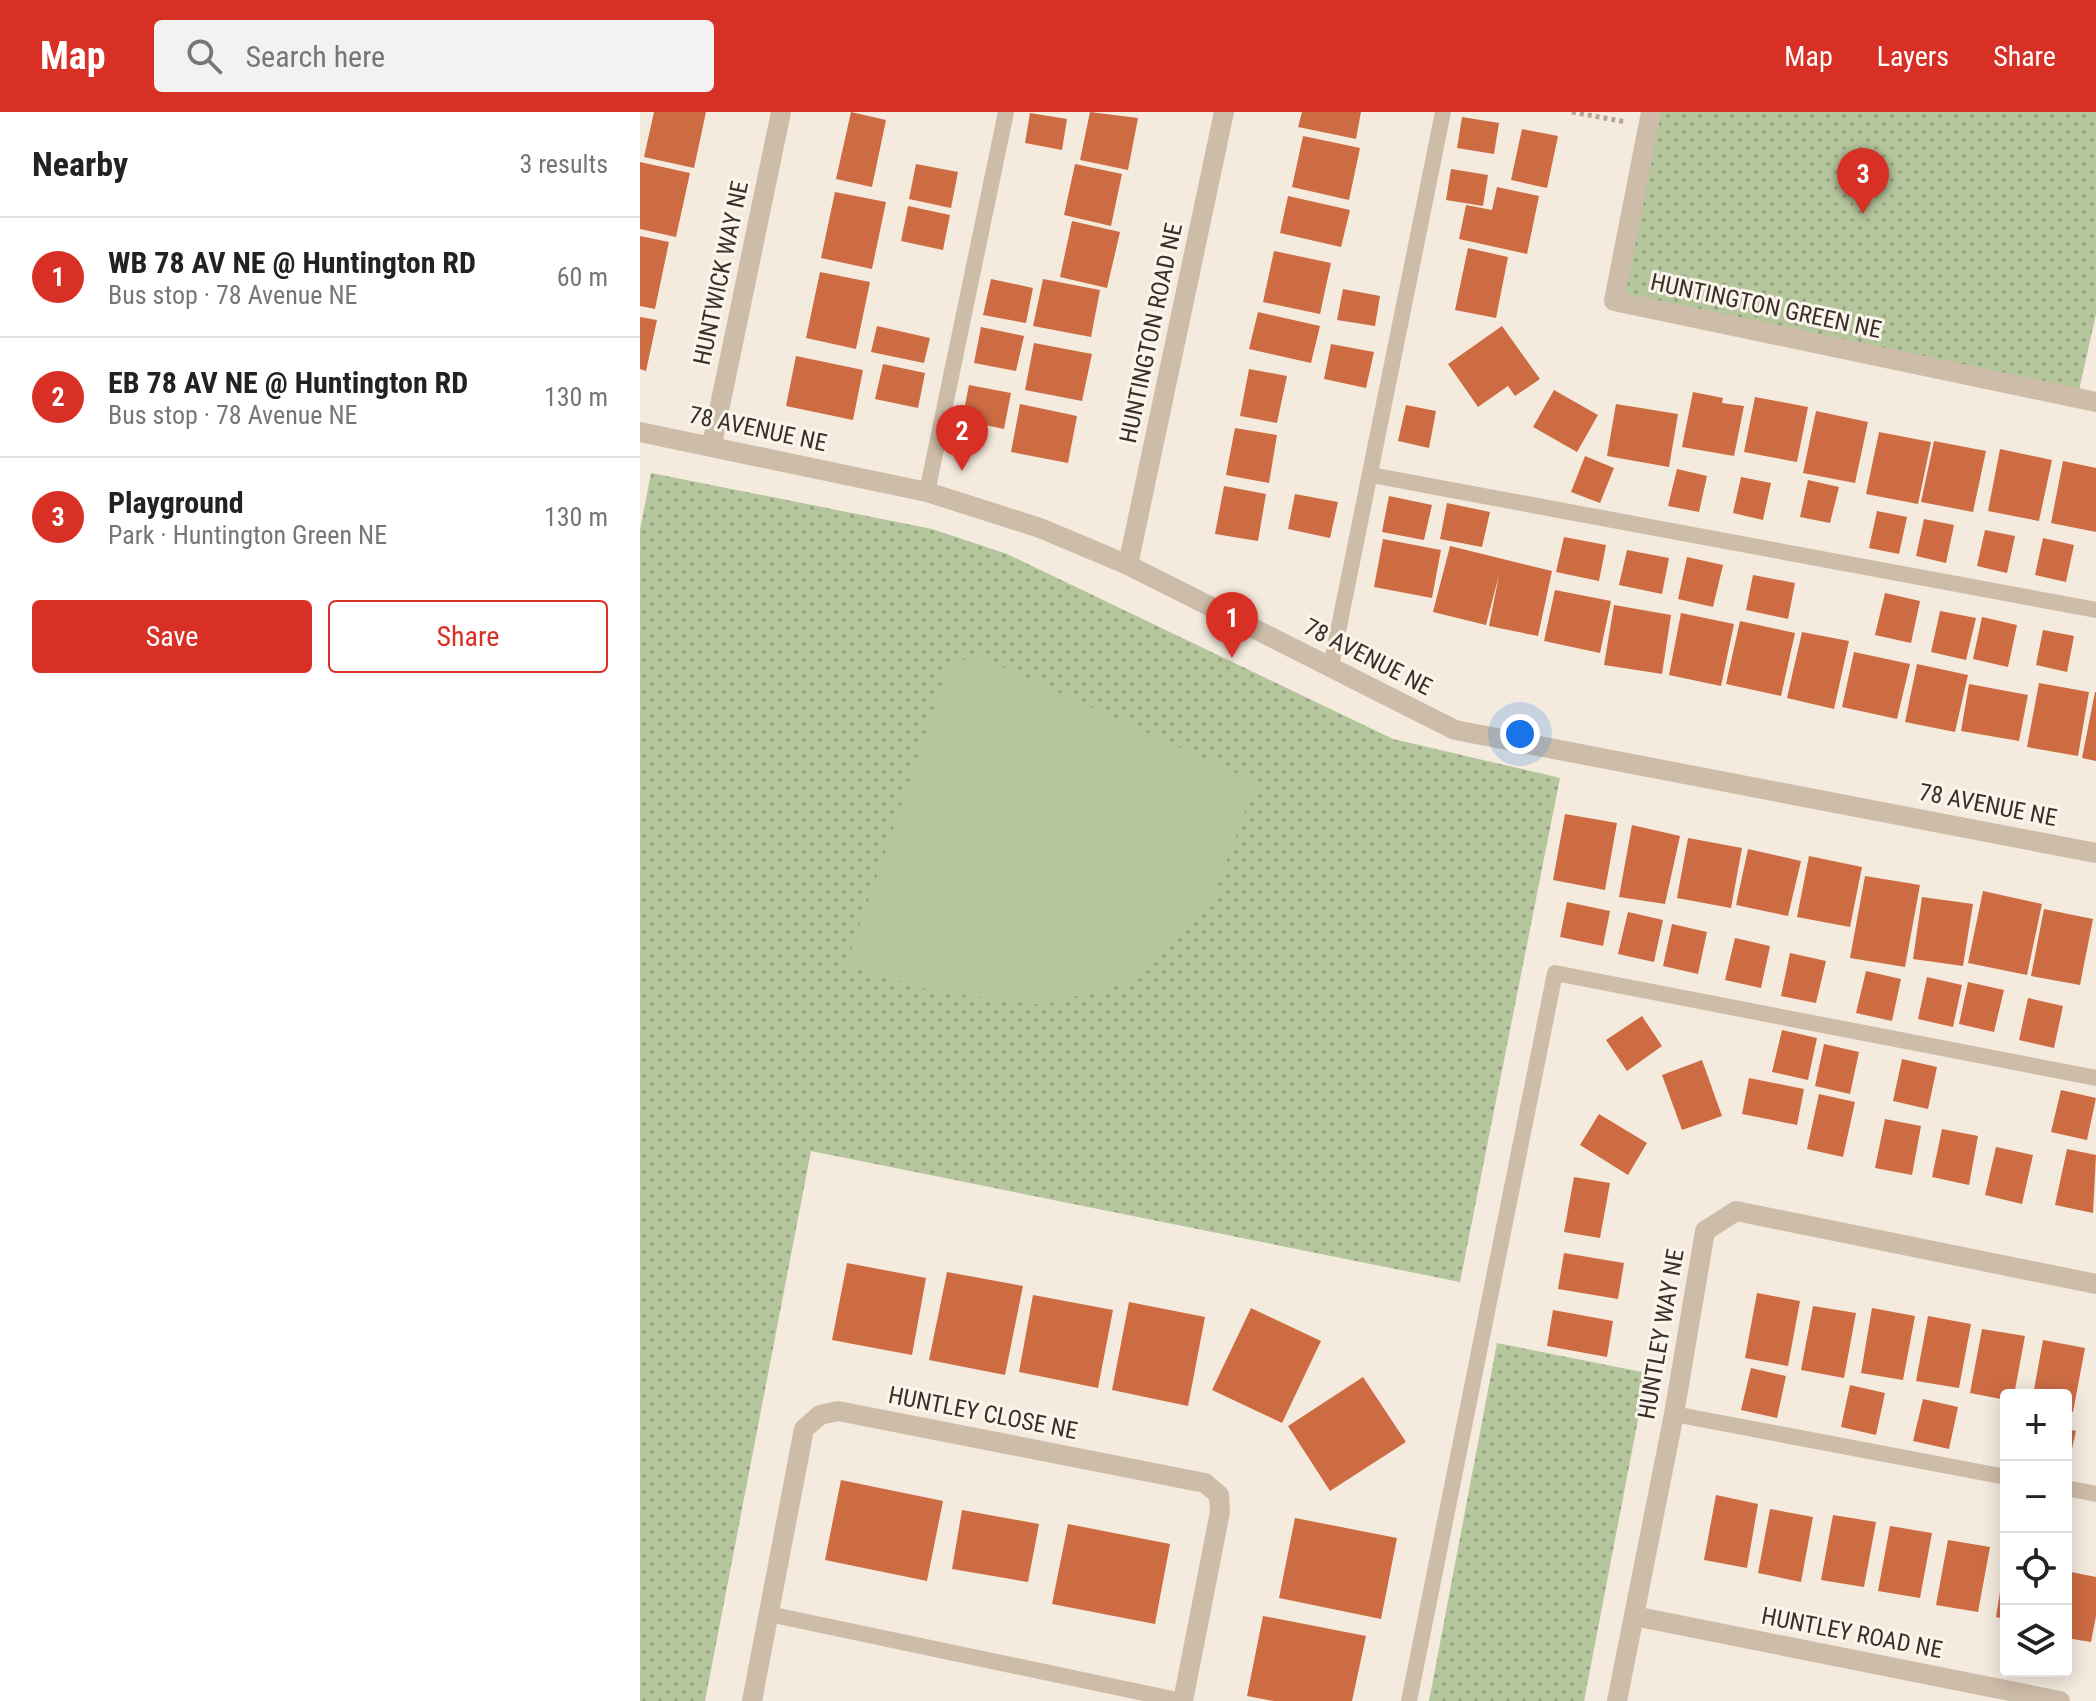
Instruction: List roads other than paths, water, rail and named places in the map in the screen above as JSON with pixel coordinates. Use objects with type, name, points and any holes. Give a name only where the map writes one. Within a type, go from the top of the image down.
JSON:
[{"type":"street","name":"HUNTWICK WAY NE","points":[[712,444],[781,112]]},
{"type":"street","name":"HUNTINGTON ROAD NE","points":[[1128,565],[1224,112]]},
{"type":"street","name":"HUNTINGTON GREEN NE","points":[[1649,119],[1614,301],[2096,400]]},
{"type":"street","name":"78 AVENUE NE","points":[[640,432],[712,444],[927,492],[1040,528],[1128,565],[1455,730],[2096,853]]},
{"type":"street","name":"HUNTLEY WAY NE","points":[[1617,1701],[1674,1414],[1705,1231],[1736,1211],[2096,1284]]},
{"type":"street","name":"HUNTLEY CLOSE NE","points":[[752,1701],[804,1429],[820,1415],[838,1411],[1205,1483],[1219,1495],[1220,1512],[1182,1701]]},
{"type":"street","name":"HUNTLEY ROAD NE","points":[[1634,1616],[2060,1701]]},
{"type":"lane","points":[[927,492],[1006,112]]},
{"type":"lane","points":[[1331,666],[1443,112]]},
{"type":"lane","points":[[1371,475],[2096,610]]},
{"type":"lane","points":[[1409,1701],[1555,973],[2096,1078]]},
{"type":"lane","points":[[1674,1414],[2000,1476]]},
{"type":"lane","points":[[2072,1489],[2096,1494]]},
{"type":"lane","points":[[769,1614],[1182,1701]]},
{"type":"place","name":"Playground","points":[[1863,214]]},
{"type":"place","name":"EB 78 AV NE @ Huntington RD","points":[[962,471]]},
{"type":"place","name":"WB 78 AV NE @ Huntington RD","points":[[1232,658]]}]
